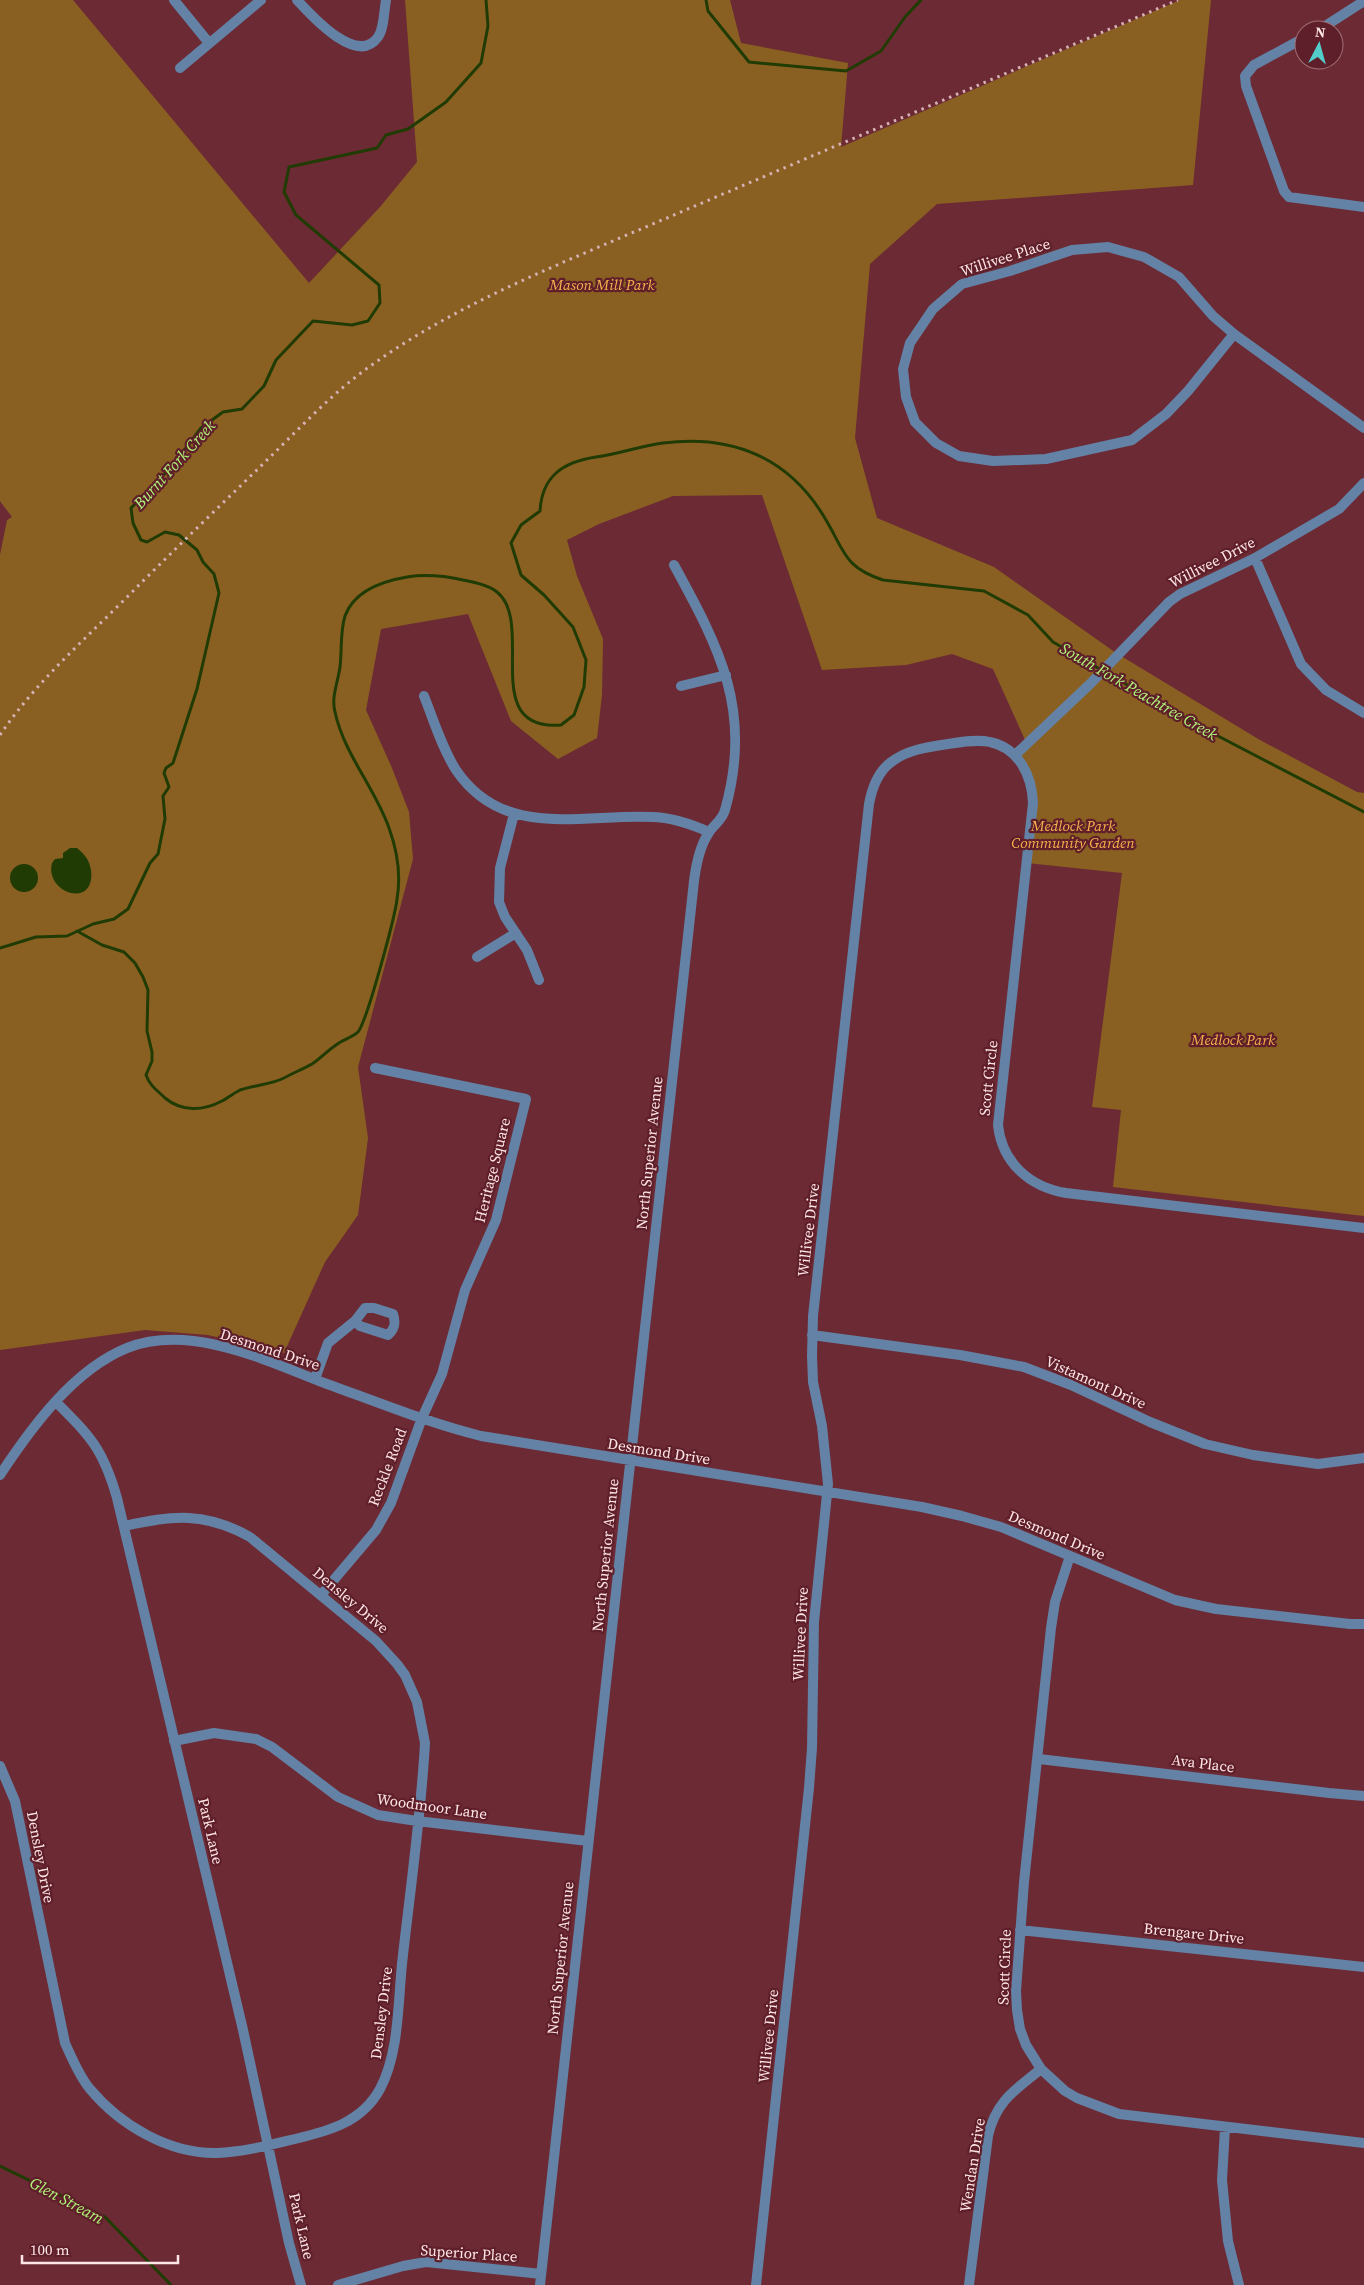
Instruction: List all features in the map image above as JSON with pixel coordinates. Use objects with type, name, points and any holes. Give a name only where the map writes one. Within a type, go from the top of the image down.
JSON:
[{"type":"street","points":[[174,0],[209,43]]},
{"type":"street","points":[[180,68],[261,0]]},
{"type":"street","points":[[297,0],[323,28],[343,41],[360,45],[373,43],[380,36],[386,0]]},
{"type":"street","points":[[1335,20],[1364,1]]},
{"type":"street","points":[[1294,43],[1254,65],[1245,76],[1246,86],[1284,191],[1289,197],[1364,207]]},
{"type":"street","name":"Willivee Place","points":[[1234,334],[1188,391],[1166,414],[1132,440],[1046,459],[993,461],[959,456],[936,442],[916,422],[906,397],[903,369],[910,343],[933,309],[962,284],[1010,272],[1072,250],[1108,247],[1144,257],[1179,277],[1213,316],[1234,334],[1364,428]]},
{"type":"street","name":"Willivee Drive","points":[[756,2285],[810,1788],[814,1614],[828,1467],[813,1382],[812,1336],[869,804],[874,784],[889,764],[910,752],[927,747],[985,741],[1004,747],[1015,756],[1062,712],[1169,602],[1180,594],[1255,558],[1339,509],[1364,482]]},
{"type":"street","points":[[1255,558],[1301,664],[1326,690],[1364,713]]},
{"type":"street","name":"North Superior Avenue","points":[[540,2280],[694,881],[699,854],[709,832],[716,826],[724,812],[734,766],[735,723],[726,675],[708,629],[674,565]]},
{"type":"street","points":[[681,686],[726,675]]},
{"type":"street","points":[[424,696],[445,750],[462,777],[484,798],[514,814],[550,820],[654,817],[679,821],[709,832]]},
{"type":"street","name":"Scott Circle","points":[[1015,756],[1022,763],[1030,780],[1033,803],[998,1125],[999,1135],[1011,1161],[1028,1179],[1056,1191],[1364,1228]]},
{"type":"street","points":[[514,814],[502,856],[498,892],[502,909],[527,950],[539,980]]},
{"type":"street","points":[[476,957],[516,933]]},
{"type":"street","name":"Heritage Square","points":[[375,1068],[526,1099],[496,1220],[465,1290],[442,1374],[422,1418]]},
{"type":"street","points":[[315,1379],[328,1343],[355,1322]]},
{"type":"street","name":"Vistamont Drive","points":[[812,1336],[960,1355],[1024,1367],[1071,1385],[1150,1422],[1205,1444],[1244,1453],[1318,1464],[1364,1458]]},
{"type":"street","name":"Desmond Drive","points":[[0,1475],[18,1449],[56,1402],[83,1374],[98,1363],[126,1348],[159,1341],[190,1342],[226,1349],[422,1418],[481,1436],[630,1462],[922,1507],[1001,1527],[1161,1594],[1192,1604],[1226,1610],[1364,1624]]},
{"type":"street","name":"Park Lane","points":[[56,1402],[99,1448],[111,1476],[269,2145],[289,2243],[301,2285]]},
{"type":"street","name":"Reckle Road","points":[[321,1595],[376,1530],[384,1517],[399,1485],[422,1418]]},
{"type":"street","name":"Densley Drive","points":[[0,1766],[15,1801],[61,2029],[70,2055],[89,2088],[108,2108],[133,2127],[172,2145],[194,2151],[217,2153],[269,2145],[320,2134],[356,2117],[373,2100],[385,2078],[392,2056],[417,1821],[424,1743],[421,1718],[412,1689],[405,1675],[387,1652],[260,1544],[228,1525],[204,1519],[179,1517],[124,1526]]},
{"type":"street","name":"Scott Circle","points":[[1070,1556],[1053,1611],[1020,1930],[1016,1991],[1020,2029],[1026,2045],[1042,2069],[1065,2091],[1104,2110],[1132,2117],[1364,2143]]},
{"type":"street","name":"Woodmoor Lane","points":[[174,1741],[214,1733],[256,1739],[272,1747],[328,1790],[350,1804],[378,1815],[588,1840]]},
{"type":"street","name":"Ava Place","points":[[1039,1759],[1329,1794],[1364,1796]]},
{"type":"street","name":"Brengare Drive","points":[[1020,1930],[1364,1967]]},
{"type":"street","name":"Wendan Drive","points":[[970,2285],[986,2151],[992,2120],[998,2108],[1007,2097],[1042,2069]]},
{"type":"street","points":[[1225,2128],[1223,2188],[1228,2241],[1239,2285]]},
{"type":"street","name":"Superior Place","points":[[338,2285],[390,2269],[426,2262],[540,2280]]},
{"type":"green space","name":"Mason Mill Park","points":[[0,0],[73,0],[309,283],[380,207],[417,162],[405,0],[730,0],[741,43],[848,63],[841,147],[1180,0],[1211,0],[1193,185],[937,204],[870,264],[855,438],[877,518],[994,567],[1119,655],[1026,742],[993,669],[952,654],[906,665],[822,670],[762,495],[673,496],[599,524],[567,540],[577,576],[603,639],[602,695],[597,738],[558,759],[511,721],[468,614],[381,629],[366,710],[409,812],[413,859],[358,1067],[368,1138],[358,1215],[325,1262],[284,1353],[208,1335],[145,1330],[0,1350],[0,555],[7,520],[12,517],[0,501]]},
{"type":"green space","name":"Medlock Park","points":[[1121,656],[1260,740],[1357,792],[1364,793],[1364,1216],[1113,1187],[1121,1110],[1092,1107],[1122,873],[1027,863],[1033,792],[1015,755]]},
{"type":"shaded area","points":[[70,848],[77,848],[82,853],[88,860],[91,870],[90,882],[86,890],[79,893],[70,893],[62,889],[55,882],[52,874],[52,863],[55,859],[63,858],[63,853]]},
{"type":"shaded area","points":[[24,864],[34,868],[38,878],[34,888],[24,892],[14,888],[10,878],[14,868]]},
{"type":"waterway","name":"Burnt Fork Creek","points":[[0,948],[36,937],[67,936],[93,924],[114,919],[128,909],[150,863],[158,854],[165,819],[163,796],[169,787],[164,773],[166,768],[173,763],[197,689],[219,593],[214,574],[203,562],[197,550],[179,535],[165,532],[147,542],[141,540],[133,523],[131,508],[174,464],[201,428],[223,412],[242,409],[264,386],[276,360],[313,321],[352,325],[368,321],[380,303],[379,285],[296,215],[284,192],[289,167],[377,148],[386,135],[408,129],[446,102],[481,63],[488,26],[486,0]]},
{"type":"waterway","name":"Burnt Fork Creek","points":[[706,0],[708,11],[749,62],[846,71],[881,51],[905,17],[921,0]]},
{"type":"waterway","name":"South Fork Peachtree Creek","points":[[77,931],[102,945],[124,952],[135,963],[148,990],[147,1031],[152,1061],[146,1075],[165,1098],[178,1106],[185,1108],[207,1107],[222,1101],[240,1090],[279,1080],[312,1064],[338,1043],[356,1034],[368,1009],[380,968],[395,909],[399,881],[396,854],[389,828],[376,799],[345,742],[335,712],[334,695],[340,667],[342,628],[349,607],[370,589],[388,581],[414,576],[449,577],[476,583],[494,590],[508,607],[512,627],[512,673],[515,694],[521,712],[536,723],[561,725],[574,715],[584,687],[586,660],[573,627],[544,595],[521,575],[511,543],[521,525],[540,511],[545,488],[556,473],[564,467],[584,459],[663,443],[689,441],[713,443],[736,447],[757,455],[777,466],[812,499],[842,550],[860,570],[883,580],[984,591],[1028,615],[1053,642],[1195,724],[1364,812]]},
{"type":"waterway","name":"Glen Stream","points":[[0,2166],[105,2217],[171,2285]]},
{"type":"railway","points":[[0,735],[30,695],[65,658],[305,422],[346,384],[399,346],[447,318],[547,269],[1178,0]]},
{"type":"park label","name":"Medlock Park Community Garden","points":[[1073,834]]}]
